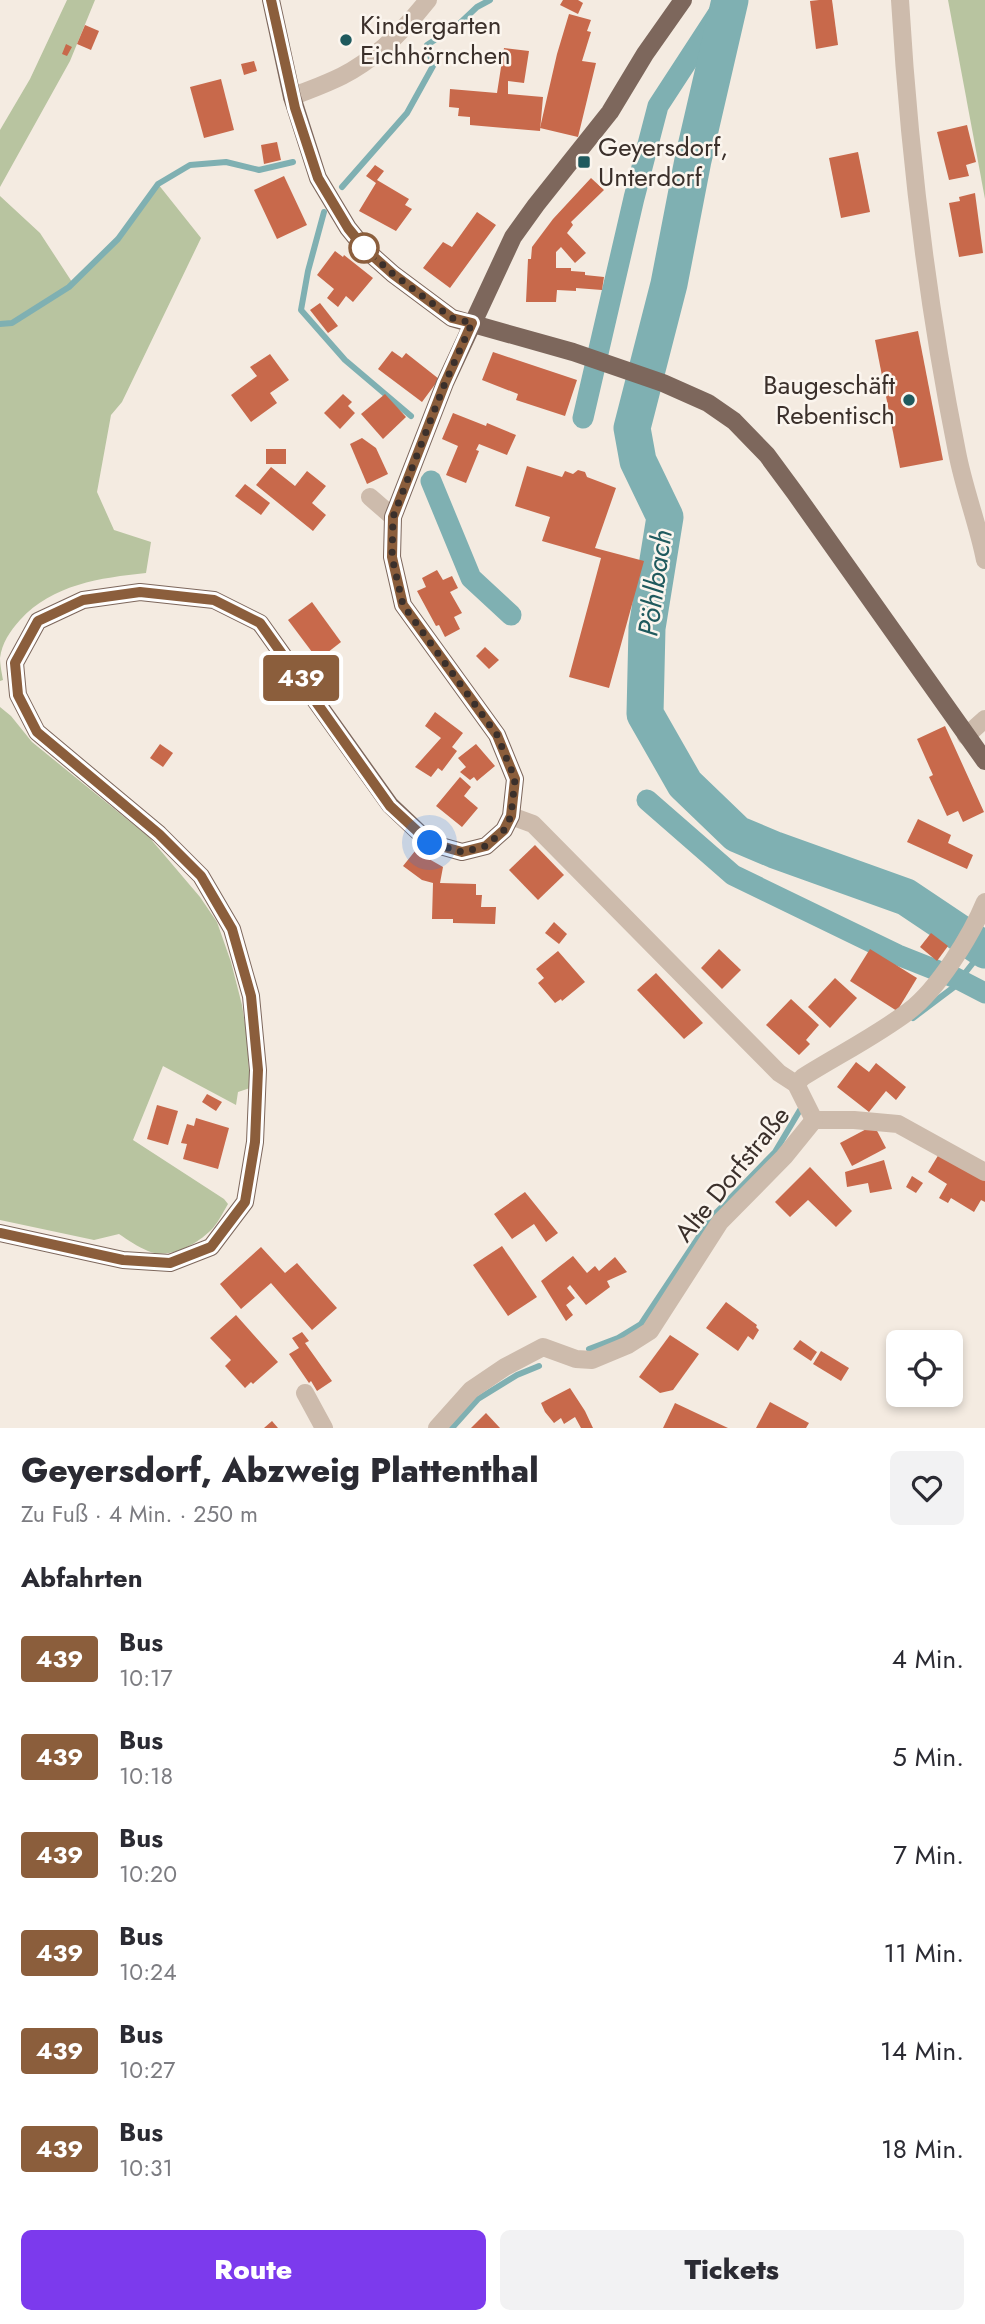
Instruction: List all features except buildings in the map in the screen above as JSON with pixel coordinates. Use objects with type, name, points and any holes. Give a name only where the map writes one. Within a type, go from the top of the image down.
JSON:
[{"type":"main road","points":[[271,0],[292,97],[318,178],[348,228],[365,249],[393,274],[452,318],[573,352],[663,383],[708,403],[734,421],[766,455],[985,761]]},
{"type":"main road","points":[[0,1233],[123,1260],[170,1263],[211,1247],[245,1202],[255,1142],[258,1070],[251,996],[232,929],[201,876],[159,834],[37,732],[18,695],[15,663],[38,621],[83,600],[140,592],[214,600],[260,623],[390,806],[430,843],[462,852],[486,846],[504,830],[511,816],[515,779],[497,735],[403,605],[392,557],[393,517],[445,383],[513,237],[610,112],[645,54],[683,0]]},
{"type":"street","points":[[292,97],[344,75],[365,62],[408,25],[428,0]]},
{"type":"street","points":[[900,0],[914,182],[929,295],[957,454],[985,560]]},
{"type":"street","points":[[370,498],[393,517]]},
{"type":"street","points":[[965,736],[985,719]]},
{"type":"street","name":"Alte Dorfstraße","points":[[436,1428],[471,1390],[543,1346],[576,1359],[592,1360],[628,1345],[650,1331],[720,1222],[784,1157],[814,1120],[796,1084],[779,1073],[533,824],[511,816]]},
{"type":"street","name":"Alte Dorfstraße","points":[[796,1084],[803,1077],[910,1011],[938,981],[976,924],[985,902]]},
{"type":"street","points":[[814,1120],[898,1124],[985,1172]]},
{"type":"street","points":[[305,1393],[324,1428]]},
{"type":"green space","points":[[67,0],[95,0],[70,61],[0,187],[0,130],[30,79]]},
{"type":"green space","points":[[948,0],[985,0],[985,199]]},
{"type":"green space","points":[[158,184],[201,238],[122,402],[111,415],[97,492],[114,530],[151,542],[146,573],[78,585],[47,598],[13,628],[0,658],[0,196],[40,233],[72,282],[118,239]]},
{"type":"green space","points":[[0,658],[3,680],[0,681]]},
{"type":"green space","points":[[0,707],[32,742],[149,837],[200,897],[217,922],[231,962],[247,1037],[250,1088],[238,1092],[236,1105],[163,1066],[133,1140],[228,1204],[207,1234],[192,1245],[174,1252],[148,1251],[119,1234],[94,1240],[0,1220]]},
{"type":"waterway","points":[[342,187],[407,113],[433,66],[427,45],[490,0]]},
{"type":"waterway","points":[[583,418],[658,106],[727,0]]},
{"type":"waterway","name":"Pöhlbach","points":[[730,0],[693,160],[669,284],[632,428],[638,461],[665,517],[647,628],[645,714],[685,784],[737,834],[906,897],[985,950]]},
{"type":"waterway","points":[[0,324],[12,323],[69,287],[118,239],[158,184],[190,165],[226,162],[259,170],[293,162]]},
{"type":"waterway","points":[[324,212],[301,310],[345,360],[411,416]]},
{"type":"waterway","points":[[431,481],[471,578],[511,615]]},
{"type":"waterway","points":[[647,800],[733,875],[898,955],[956,978],[985,993]]},
{"type":"waterway","points":[[913,1018],[954,987],[984,949]]},
{"type":"waterway","points":[[589,1349],[618,1338],[641,1324],[712,1217],[775,1152],[800,1110]]},
{"type":"waterway","points":[[452,1428],[478,1399],[517,1375],[539,1366]]},
{"type":"bus line","name":"439","points":[[0,1233],[123,1260],[170,1263],[211,1247],[245,1202],[255,1142],[258,1070],[251,996],[232,929],[201,876],[159,834],[37,732],[18,695],[15,663],[38,621],[83,600],[140,592],[214,600],[260,623],[390,806],[430,843],[462,852],[486,846],[504,830],[511,816],[515,779],[497,735],[403,605],[392,557],[393,517],[445,383],[472,323],[452,318],[393,274],[365,249],[348,228],[318,178],[292,97],[271,0]]},
{"type":"place","name":"Kindergarten Eichhörnchen","points":[[346,40]]},
{"type":"place","name":"Geyersdorf, Unterdorf","points":[[584,162]]},
{"type":"place","name":"Baugeschäft Rebentisch","points":[[909,400]]},
{"type":"route","points":[[364,248],[393,274],[452,318],[472,323],[445,383],[393,517],[392,557],[403,605],[497,735],[515,779],[511,816],[504,830],[486,846],[462,852],[430,843]]}]
